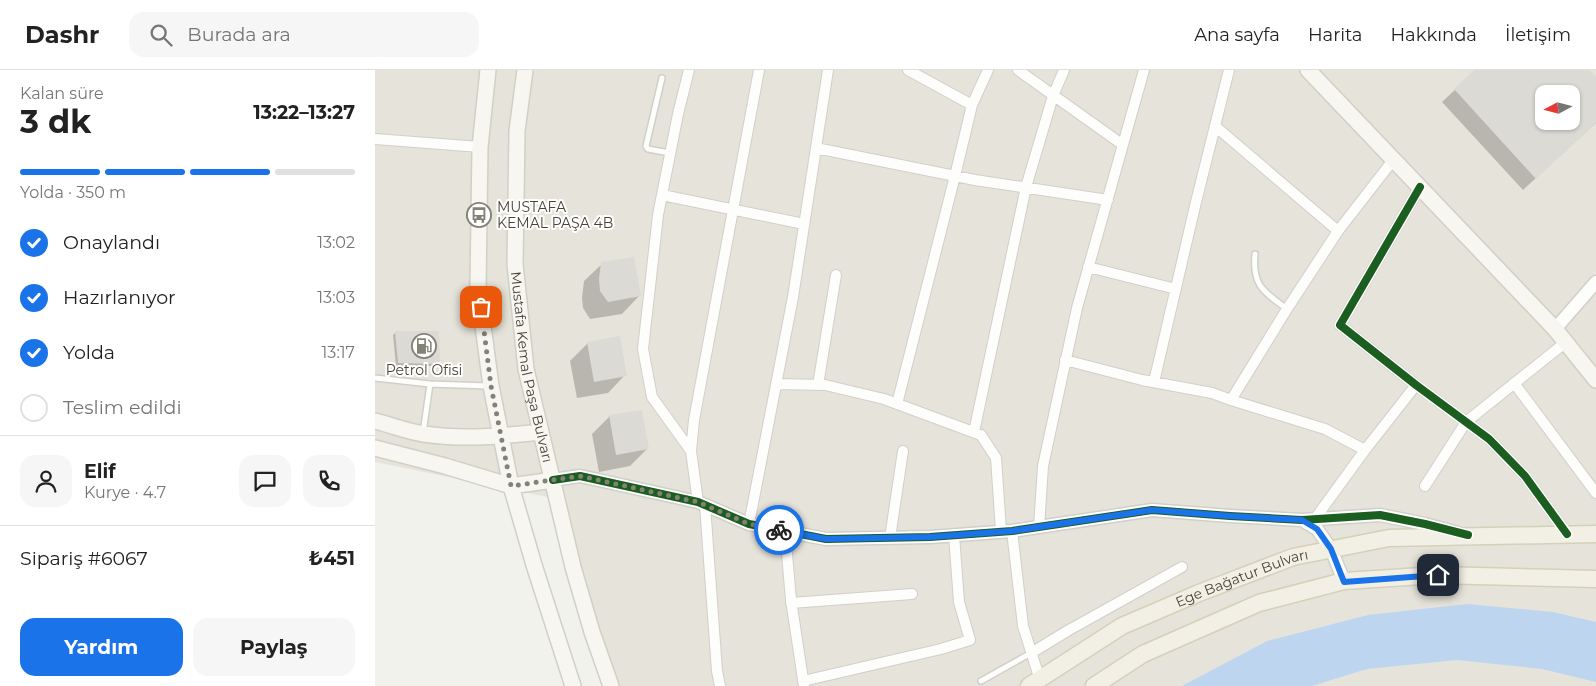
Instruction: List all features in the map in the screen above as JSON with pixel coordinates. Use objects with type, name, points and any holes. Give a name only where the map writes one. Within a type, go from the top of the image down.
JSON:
[{"type":"main road","points":[[488,70],[480,146],[479,288],[491,386],[511,486],[573,686]]},
{"type":"main road","name":"Mustafa Kemal Paşa Bulvarı","points":[[525,70],[517,131],[515,264],[526,369],[573,567],[592,632],[611,686]]},
{"type":"main road","points":[[1308,70],[1555,329],[1596,380]]},
{"type":"main road","points":[[375,421],[423,434],[462,437],[541,432]]},
{"type":"main road","points":[[375,448],[445,466],[511,486],[553,480]]},
{"type":"main road","name":"Ege Bağatur Bulvarı","points":[[1034,683],[1122,626],[1199,593],[1293,557],[1389,538],[1596,534]]},
{"type":"main road","name":"Ege Bağatur Bulvarı","points":[[1094,686],[1143,654],[1259,603],[1344,582],[1438,575],[1596,579]]},
{"type":"street","points":[[689,70],[678,114],[658,215],[643,349],[652,397],[691,451]]},
{"type":"street","points":[[720,686],[701,504],[691,451],[694,420],[759,70]]},
{"type":"street","points":[[749,524],[793,297],[828,70]]},
{"type":"street","points":[[908,70],[972,105]]},
{"type":"street","points":[[897,404],[972,105],[988,70]]},
{"type":"street","points":[[1018,70],[1123,145]]},
{"type":"street","points":[[974,432],[1025,187],[1053,96],[1065,70]]},
{"type":"street","points":[[1039,526],[1043,466],[1065,360],[1088,267],[1144,70]]},
{"type":"street","points":[[1154,382],[1229,70]]},
{"type":"street","points":[[1215,126],[1338,231]]},
{"type":"street","points":[[375,138],[480,146]]},
{"type":"street","points":[[816,148],[955,176],[1108,200]]},
{"type":"street","points":[[1231,400],[1338,231],[1394,160]]},
{"type":"street","points":[[1420,187],[1340,325],[1489,439],[1525,476],[1567,534]]},
{"type":"street","points":[[662,195],[804,224]]},
{"type":"street","points":[[1088,267],[1176,288]]},
{"type":"street","points":[[818,385],[836,275]]},
{"type":"street","points":[[1555,329],[1596,282]]},
{"type":"street","points":[[1425,486],[1466,422],[1566,342]]},
{"type":"street","points":[[1065,360],[1154,382],[1212,393],[1325,429],[1365,450]]},
{"type":"street","points":[[1515,383],[1596,493]]},
{"type":"street","points":[[776,384],[825,385],[867,395],[981,435],[996,458],[1023,626],[1031,653],[1034,683]]},
{"type":"street","points":[[1308,520],[1416,385]]},
{"type":"street","points":[[890,538],[903,451]]},
{"type":"street","points":[[553,480],[580,476],[701,504],[749,524],[826,539],[890,538],[1007,531],[1152,510],[1308,520],[1380,516],[1425,524],[1468,536]]},
{"type":"street","points":[[1308,520],[1331,549],[1344,582]]},
{"type":"street","points":[[785,531],[791,603],[804,683],[970,640],[959,602],[954,535]]},
{"type":"street","points":[[1031,653],[1182,567]]},
{"type":"street","points":[[791,603],[912,594]]},
{"type":"lane","points":[[662,78],[646,146],[647,149],[652,151],[670,152]]},
{"type":"lane","points":[[1255,254],[1254,271],[1260,286],[1264,292],[1287,309]]},
{"type":"lane","points":[[375,378],[430,384],[491,386]]},
{"type":"lane","points":[[423,434],[430,384]]},
{"type":"lane","points":[[981,680],[1031,653]]},
{"type":"shaded area","points":[[375,70],[1596,70],[1596,686],[620,686],[552,498],[375,462]]},
{"type":"water","points":[[1467,604],[1553,612],[1596,622],[1596,682],[1542,669],[1457,660],[1367,669],[1312,686],[1182,686],[1267,641],[1368,615]]},
{"type":"building","points":[[1474,70],[1590,70],[1596,77],[1596,123],[1536,179],[1454,89]]},
{"type":"building","points":[[634,257],[641,296],[608,302],[600,291],[601,262]]},
{"type":"building","points":[[395,331],[439,331],[440,364],[398,363]]},
{"type":"building","points":[[620,336],[627,376],[594,382],[587,342]]},
{"type":"building","points":[[642,410],[649,449],[616,455],[609,415]]},
{"type":"cycle path","points":[[1420,187],[1340,325],[1489,439],[1525,476],[1567,534]]},
{"type":"cycle path","points":[[553,480],[580,476],[698,502],[749,524],[826,539],[930,537],[1012,531],[1152,510],[1302,520],[1380,515],[1468,535]]},
{"type":"way so far","points":[[481,307],[491,386],[511,486],[580,476],[698,502],[749,524],[779,530]]},
{"type":"place","name":"MUSTAFA KEMAL PAŞA 4B","points":[[479,215]]},
{"type":"place","name":"Petrol Ofisi","points":[[424,346]]},
{"type":"route","points":[[779,530],[826,539],[930,537],[1012,531],[1152,510],[1302,520],[1317,529],[1331,549],[1344,582],[1438,575]]}]
